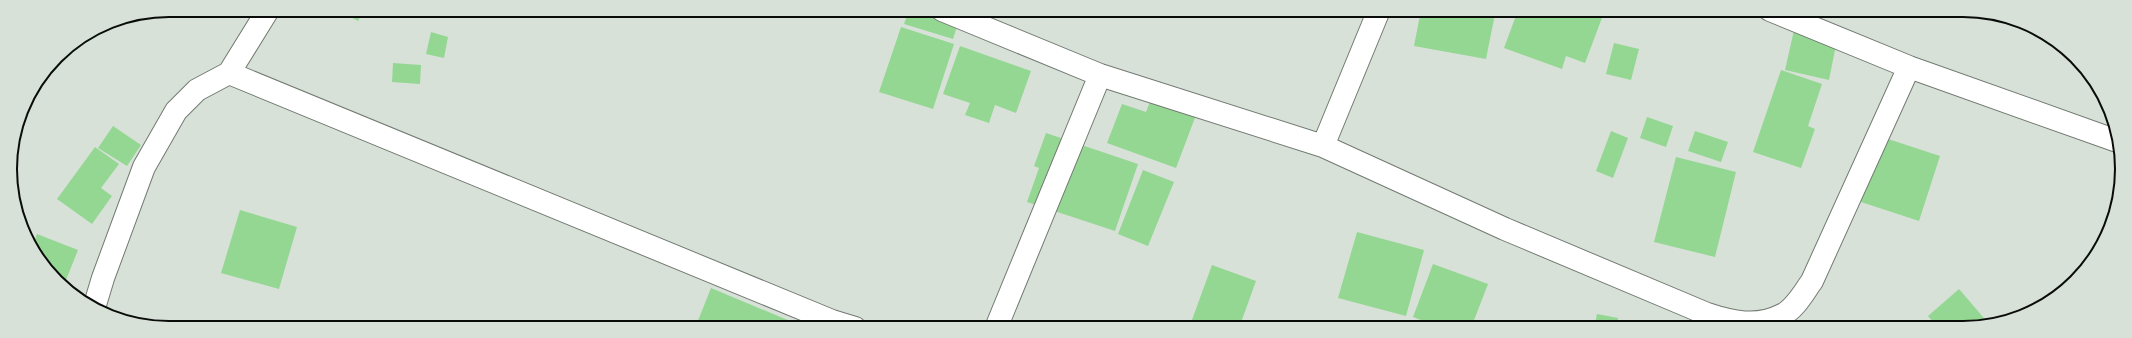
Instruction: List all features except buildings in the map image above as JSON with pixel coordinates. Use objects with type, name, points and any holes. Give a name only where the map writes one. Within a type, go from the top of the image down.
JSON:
[{"type":"street","points":[[96,302],[103,278],[139,182],[152,154],[176,111],[197,90],[229,73],[264,17]]},
{"type":"street","points":[[959,17],[1100,75],[1323,146],[1505,229],[1707,314],[1728,321]]},
{"type":"street","points":[[1323,146],[1376,17]]},
{"type":"street","points":[[1787,17],[1909,67],[2112,139]]},
{"type":"street","points":[[1763,321],[1782,315],[1796,303],[1812,281],[1909,67]]},
{"type":"street","points":[[229,73],[823,321]]},
{"type":"street","points":[[999,321],[1100,75]]}]
